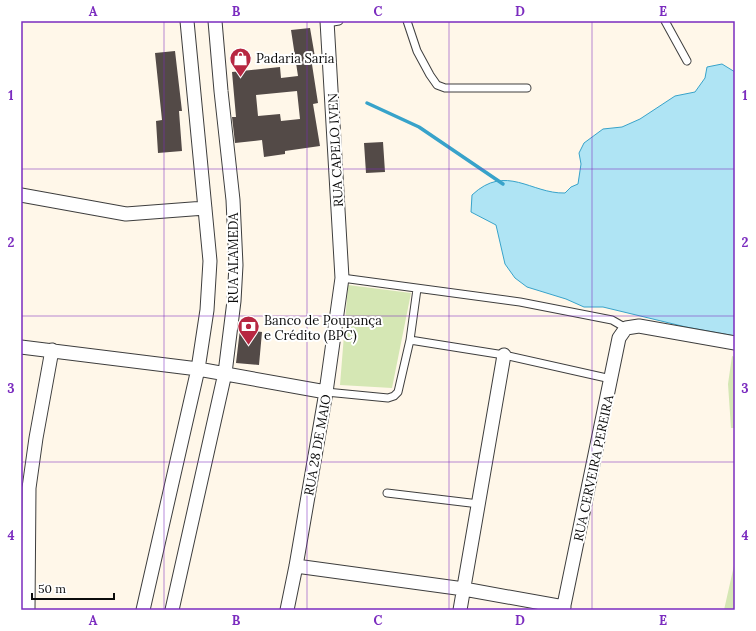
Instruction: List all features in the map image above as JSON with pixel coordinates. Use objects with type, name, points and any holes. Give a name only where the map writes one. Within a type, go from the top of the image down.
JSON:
[{"type":"street","name":"RUA ALAMEDA","points":[[143,610],[198,369],[207,310],[210,261],[187,21]]},
{"type":"street","name":"RUA ALAMEDA","points":[[172,610],[225,373],[234,301],[236,265],[233,200],[220,91],[215,21]]},
{"type":"street","name":"RUA CAPELO IVEN","points":[[331,22],[342,278]]},
{"type":"street","points":[[21,195],[126,214],[205,208]]},
{"type":"street","name":"RUA 28 DE MAIO","points":[[287,610],[326,392],[342,278]]},
{"type":"street","points":[[626,328],[639,326],[735,343]]},
{"type":"street","name":"RUA CERVEIRA PEREIRA","points":[[564,609],[619,338],[626,328]]},
{"type":"street","points":[[21,346],[225,373],[326,392]]},
{"type":"street","points":[[21,609],[27,610],[29,488],[36,438],[52,350]]},
{"type":"street","points":[[460,610],[504,355]]},
{"type":"street","points":[[296,566],[464,589],[564,609]]},
{"type":"lane","points":[[407,21],[417,51],[437,85],[446,88],[527,88]]},
{"type":"lane","points":[[665,21],[687,61]]},
{"type":"lane","points":[[342,278],[520,302],[612,320],[626,328]]},
{"type":"lane","points":[[326,392],[388,398],[394,396],[398,392],[410,340],[416,289]]},
{"type":"lane","points":[[410,340],[504,355],[611,379]]},
{"type":"lane","points":[[387,493],[478,504]]},
{"type":"green space","points":[[348,285],[411,293],[392,388],[340,385]]},
{"type":"green space","points":[[732,356],[735,357],[735,428],[731,428],[728,384]]},
{"type":"green space","points":[[735,561],[735,610],[724,610]]},
{"type":"water","points":[[722,64],[735,72],[735,336],[686,327],[603,307],[584,307],[566,299],[527,287],[515,278],[505,264],[496,225],[471,212],[472,195],[484,186],[496,181],[518,182],[553,192],[565,193],[571,187],[578,184],[581,164],[579,153],[584,143],[603,129],[622,127],[640,119],[675,96],[695,92],[705,78],[707,67]]},
{"type":"building","points":[[310,28],[315,57],[311,58],[318,103],[313,104],[320,146],[285,151],[285,154],[264,157],[262,140],[235,143],[232,117],[236,117],[232,72],[280,67],[281,78],[298,76],[291,30]],"holes":[[[297,91],[300,119],[281,121],[280,114],[258,116],[256,95]]]},
{"type":"building","points":[[175,51],[182,111],[179,111],[182,151],[158,153],[156,121],[162,120],[155,53]]},
{"type":"building","points":[[383,142],[385,172],[366,173],[364,143]]},
{"type":"building","name":"Banco de Poupança e Crédito (BPC)","points":[[240,329],[262,332],[259,365],[236,363]]},
{"type":"waterway","points":[[367,103],[419,127],[503,184]]},
{"type":"place","name":"Padaria Saria","points":[[240,78]]},
{"type":"place","name":"Banco de Poupança e Crédito (BPC)","points":[[249,346]]}]
